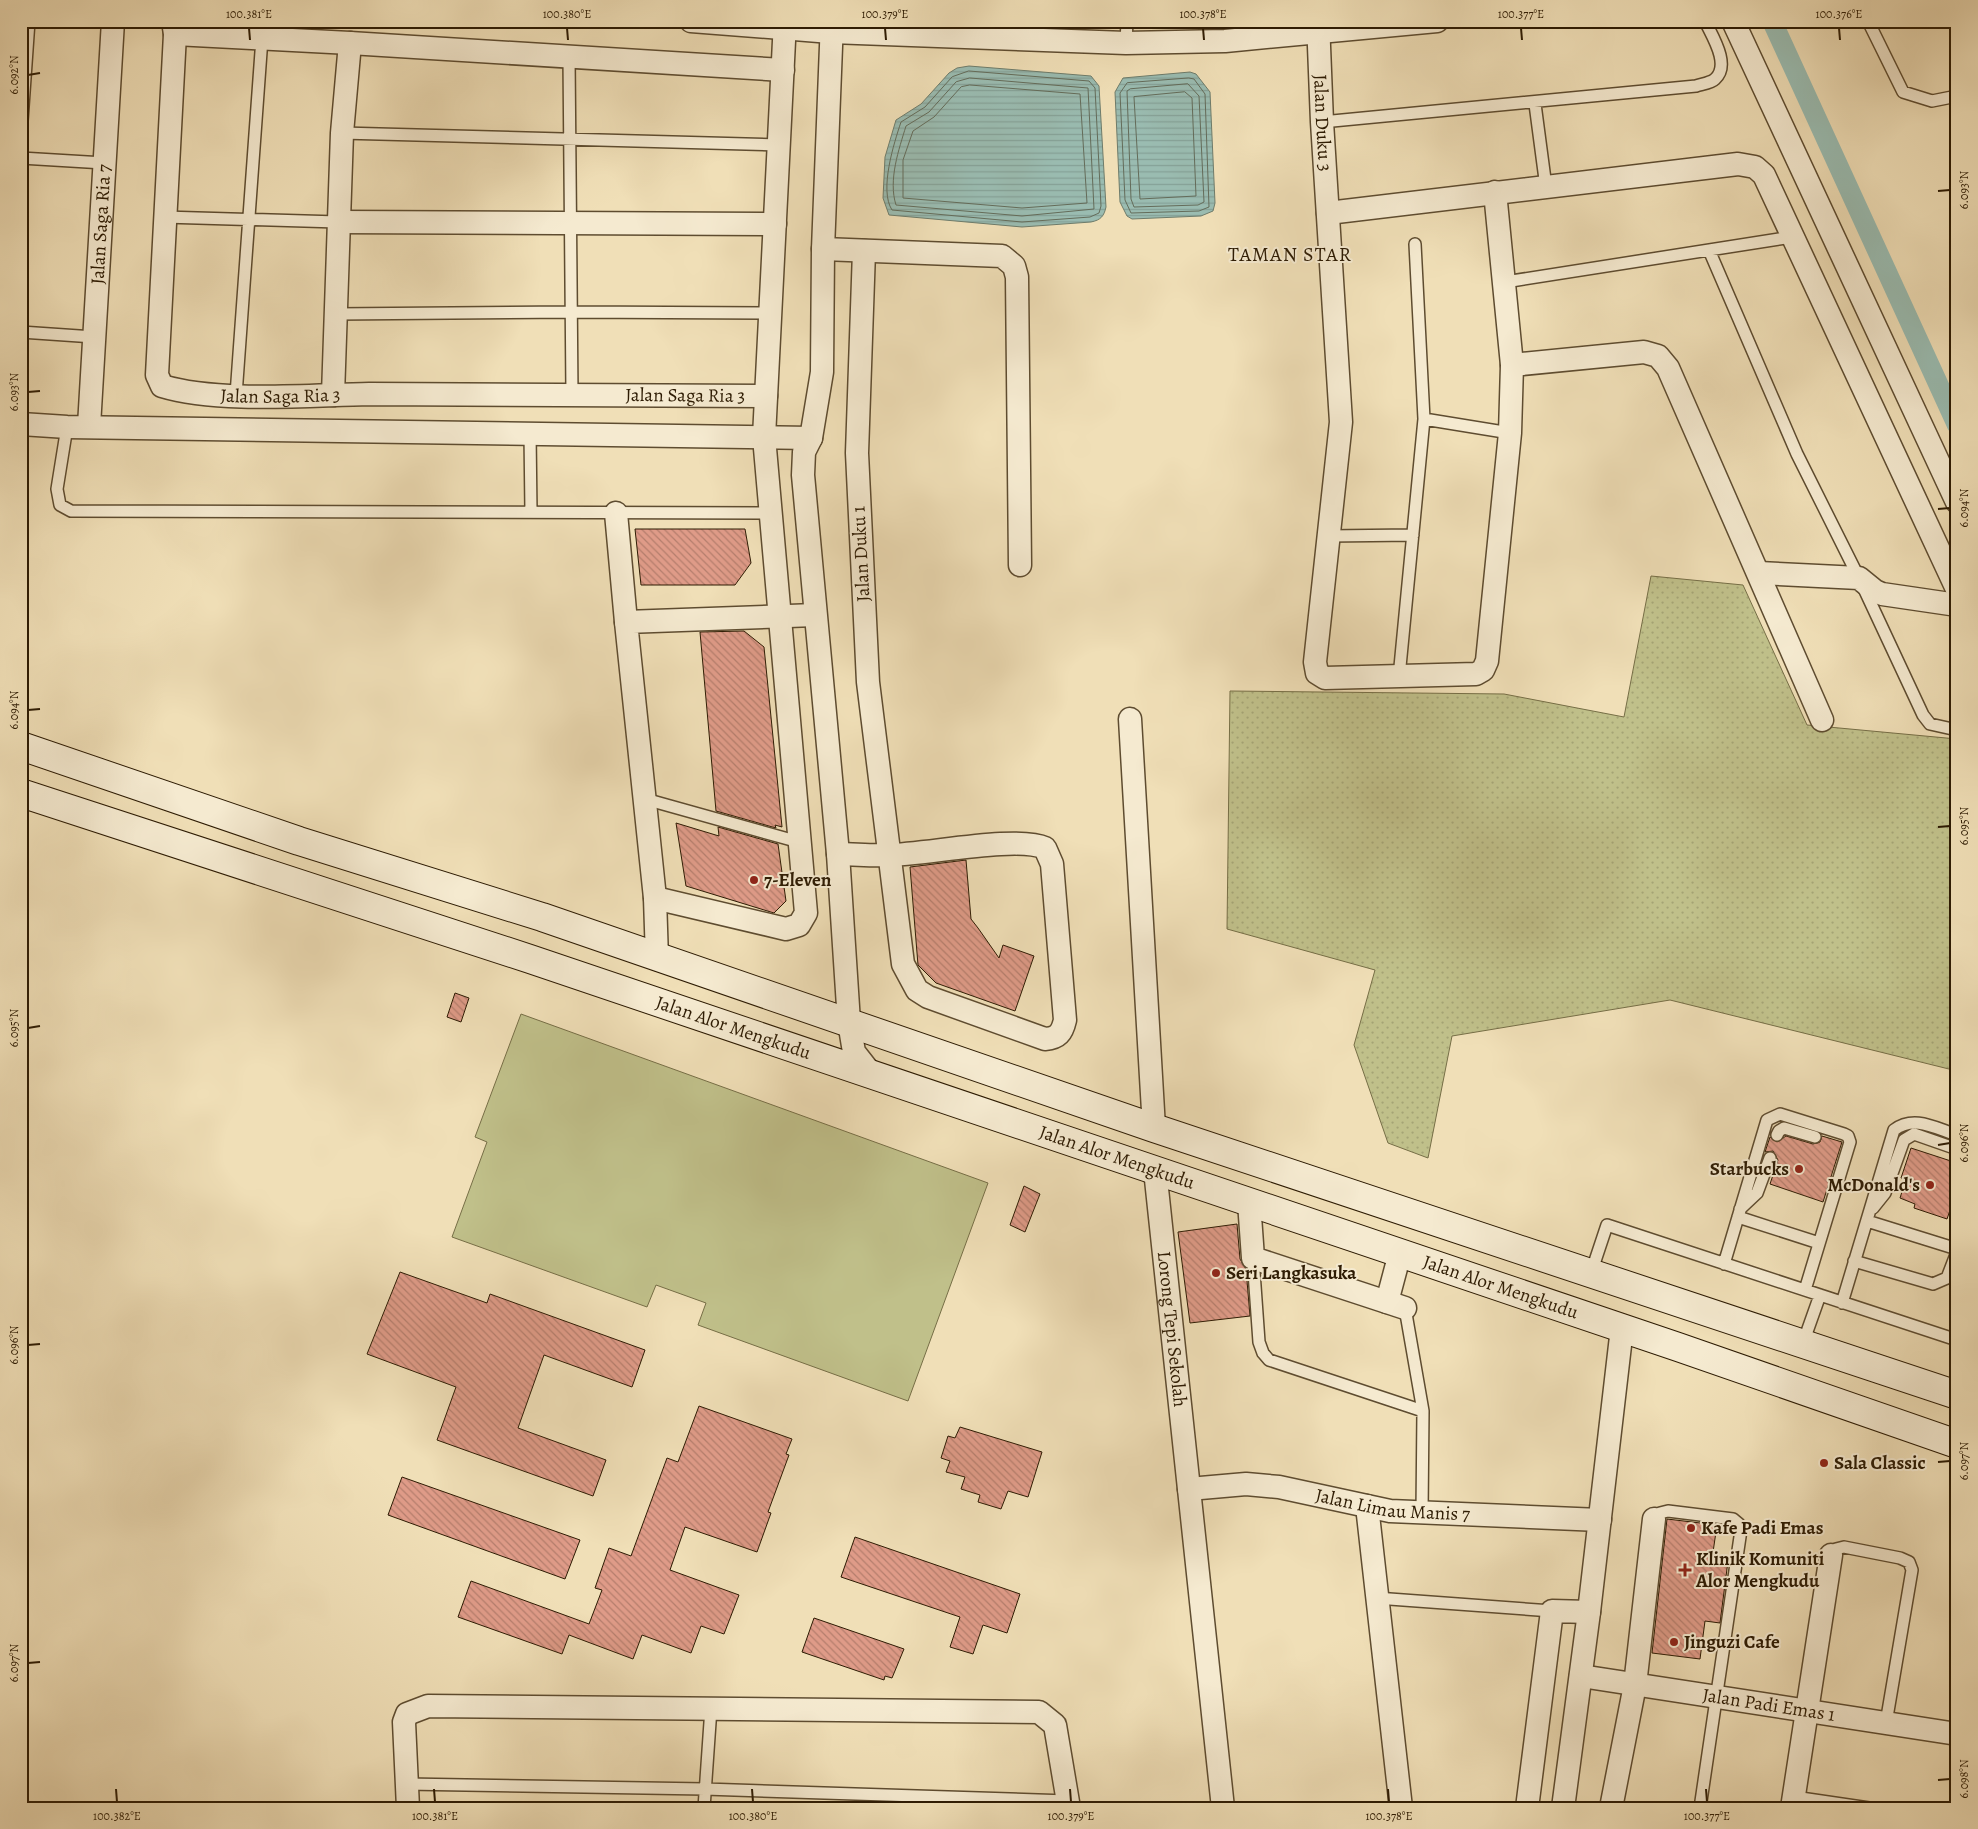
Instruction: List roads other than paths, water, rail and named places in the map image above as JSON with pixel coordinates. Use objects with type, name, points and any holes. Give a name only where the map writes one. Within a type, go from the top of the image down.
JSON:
[{"type":"main road","points":[[21,746],[299,841],[542,917],[657,959],[849,1022],[1154,1128],[1957,1395]]},
{"type":"main road","name":"Jalan Alor Mengkudu","points":[[21,793],[530,959],[1622,1328],[1957,1444]]},
{"type":"main road","points":[[1573,1312],[1588,1307],[1594,1295],[1593,1288],[1583,1271]]},
{"type":"street","name":"Jalan Saga Ria 7","points":[[89,426],[113,21]]},
{"type":"street","points":[[691,21],[785,25],[1127,32],[1224,41],[1318,27],[1437,21]]},
{"type":"street","points":[[1733,21],[1957,502]]},
{"type":"street","points":[[655,898],[786,929],[799,925],[806,913],[769,513],[764,437],[785,25]]},
{"type":"street","points":[[832,26],[823,249],[822,372],[811,438],[804,452],[803,475],[838,854],[849,1022],[854,1052],[872,1075]]},
{"type":"street","name":"Jalan Duku 3","points":[[1318,27],[1322,122],[1342,405],[1340,449],[1328,536],[1315,662],[1317,673],[1325,678],[1398,677]]},
{"type":"street","points":[[174,28],[262,38],[783,70]]},
{"type":"street","name":"Jalan Saga Ria 3","points":[[174,28],[157,375],[162,386],[178,391],[236,395],[572,394],[766,396]]},
{"type":"street","points":[[333,394],[342,133],[350,42]]},
{"type":"street","points":[[1328,213],[1495,192],[1748,164],[1755,167],[1764,175],[1957,589]]},
{"type":"street","points":[[1398,677],[1476,674],[1483,670],[1487,661],[1510,433],[1512,365],[1495,192]]},
{"type":"street","points":[[338,222],[775,224]]},
{"type":"street","points":[[823,249],[1002,256],[1014,266],[1017,287],[1020,565]]},
{"type":"street","name":"Jalan Duku 1","points":[[864,251],[857,453],[860,547],[868,682],[889,856],[903,964],[917,990],[928,997],[1045,1039],[1060,1035],[1065,1020],[1062,981],[1052,864],[1045,848],[1038,845],[999,845],[889,856]]},
{"type":"street","points":[[1512,365],[1644,352],[1658,356],[1668,368],[1822,720]]},
{"type":"street","points":[[21,424],[67,427],[811,438]]},
{"type":"street","points":[[616,513],[655,898],[657,959]]},
{"type":"street","points":[[1759,573],[1860,578],[1882,594],[1957,605]]},
{"type":"street","points":[[626,622],[815,615]]},
{"type":"street","points":[[1130,719],[1154,1128]]},
{"type":"street","points":[[838,854],[889,856]]},
{"type":"street","name":"Lorong Tepi Sekolah","points":[[1155,1170],[1223,1808]]},
{"type":"street","points":[[1249,1202],[1253,1258],[1396,1305],[1400,1253]]},
{"type":"street","points":[[1562,1808],[1589,1612],[1622,1328]]},
{"type":"street","name":"Jalan Limau Manis 7","points":[[1189,1489],[1246,1484],[1279,1487],[1390,1511],[1600,1520]]},
{"type":"street","points":[[1367,1506],[1401,1808]]},
{"type":"street","points":[[1611,1808],[1635,1686],[1654,1519]]},
{"type":"street","points":[[1793,1802],[1831,1555]]},
{"type":"street","points":[[1527,1808],[1552,1611],[1589,1612]]},
{"type":"street","name":"Jalan Padi Emas 1","points":[[1581,1676],[1635,1686],[1957,1734]]},
{"type":"street","points":[[408,1808],[404,1722],[407,1714],[428,1706],[1039,1712],[1055,1724],[1068,1804]]},
{"type":"lane","points":[[21,134],[29,21]]},
{"type":"lane","points":[[1322,122],[1535,104],[1696,86],[1714,80],[1719,73],[1721,64],[1718,47],[1705,21]]},
{"type":"lane","points":[[1868,21],[1903,92],[1932,101],[1957,96]]},
{"type":"lane","points":[[236,395],[247,219],[262,38]]},
{"type":"lane","points":[[568,57],[572,394]]},
{"type":"lane","points":[[1535,104],[1546,187]]},
{"type":"lane","points":[[342,133],[779,145]]},
{"type":"lane","points":[[21,158],[104,163]]},
{"type":"lane","points":[[164,217],[338,222]]},
{"type":"lane","points":[[1505,282],[1792,237]]},
{"type":"lane","points":[[1398,677],[1424,419],[1415,244]]},
{"type":"lane","points":[[1709,250],[1796,454],[1860,578],[1922,715],[1930,724],[1957,730]]},
{"type":"lane","points":[[336,314],[770,313]]},
{"type":"lane","points":[[21,332],[94,337]]},
{"type":"lane","points":[[1424,419],[1510,433]]},
{"type":"lane","points":[[67,427],[57,489],[60,505],[71,511],[769,513]]},
{"type":"lane","points":[[530,433],[532,512]]},
{"type":"lane","points":[[1328,536],[1413,536]]},
{"type":"lane","points":[[645,799],[799,842]]},
{"type":"lane","points":[[1724,1264],[1767,1120],[1780,1114],[1848,1136],[1850,1142],[1828,1200],[1819,1243],[1805,1290]]},
{"type":"lane","points":[[1842,1303],[1894,1130],[1904,1123],[1915,1121],[1957,1135]]},
{"type":"lane","points":[[1777,1135],[1784,1128],[1814,1137]]},
{"type":"lane","points":[[1868,1216],[1885,1193],[1904,1140],[1908,1136],[1914,1134],[1957,1149]]},
{"type":"lane","points":[[1739,1213],[1758,1193],[1770,1158]]},
{"type":"lane","points":[[1739,1213],[1819,1243]]},
{"type":"lane","points":[[1854,1261],[1933,1284],[1947,1278],[1957,1250],[1868,1216]]},
{"type":"lane","points":[[1957,1218],[1957,1229]]},
{"type":"lane","points":[[1583,1271],[1606,1225],[1957,1340]]},
{"type":"lane","points":[[1253,1258],[1259,1342],[1263,1354],[1269,1360],[1423,1411]]},
{"type":"lane","points":[[1803,1343],[1820,1295]]},
{"type":"lane","points":[[1396,1305],[1423,1411],[1422,1512]]},
{"type":"lane","points":[[1654,1519],[1660,1513],[1668,1511],[1733,1520],[1739,1524],[1741,1530],[1700,1808]]},
{"type":"lane","points":[[1831,1555],[1836,1549],[1844,1547],[1900,1558],[1908,1562],[1912,1570],[1886,1723]]},
{"type":"lane","points":[[1376,1598],[1552,1611]]},
{"type":"lane","points":[[704,1808],[711,1708]]},
{"type":"lane","points":[[406,1784],[705,1789],[1068,1804]]},
{"type":"lane","points":[[1793,1802],[1869,1808]]},
{"type":"water","points":[[969,66],[1091,76],[1099,86],[1106,207],[1102,217],[1091,222],[1022,227],[889,215],[883,198],[885,157],[896,120],[921,104],[949,73],[957,68]]},
{"type":"water","points":[[1190,72],[1196,74],[1210,92],[1215,203],[1213,211],[1201,216],[1132,219],[1127,216],[1120,202],[1115,92],[1123,78]]},
{"type":"waterway","points":[[1772,21],[1957,425]]},
{"type":"place","name":"7-Eleven","points":[[754,880]]},
{"type":"place","name":"Starbucks","points":[[1799,1169]]},
{"type":"place","name":"McDonald's","points":[[1930,1185]]},
{"type":"place","name":"Seri Langkasuka","points":[[1216,1273]]},
{"type":"place","name":"Sala Classic","points":[[1824,1463]]},
{"type":"place","name":"Kafe Padi Emas","points":[[1691,1528]]},
{"type":"place","name":"Klinik Komuniti Alor Mengkudu","points":[[1685,1570]]},
{"type":"place","name":"Jinguzi Cafe","points":[[1674,1642]]},
{"type":"district","name":"TAMAN STAR","points":[[1290,254]]}]
